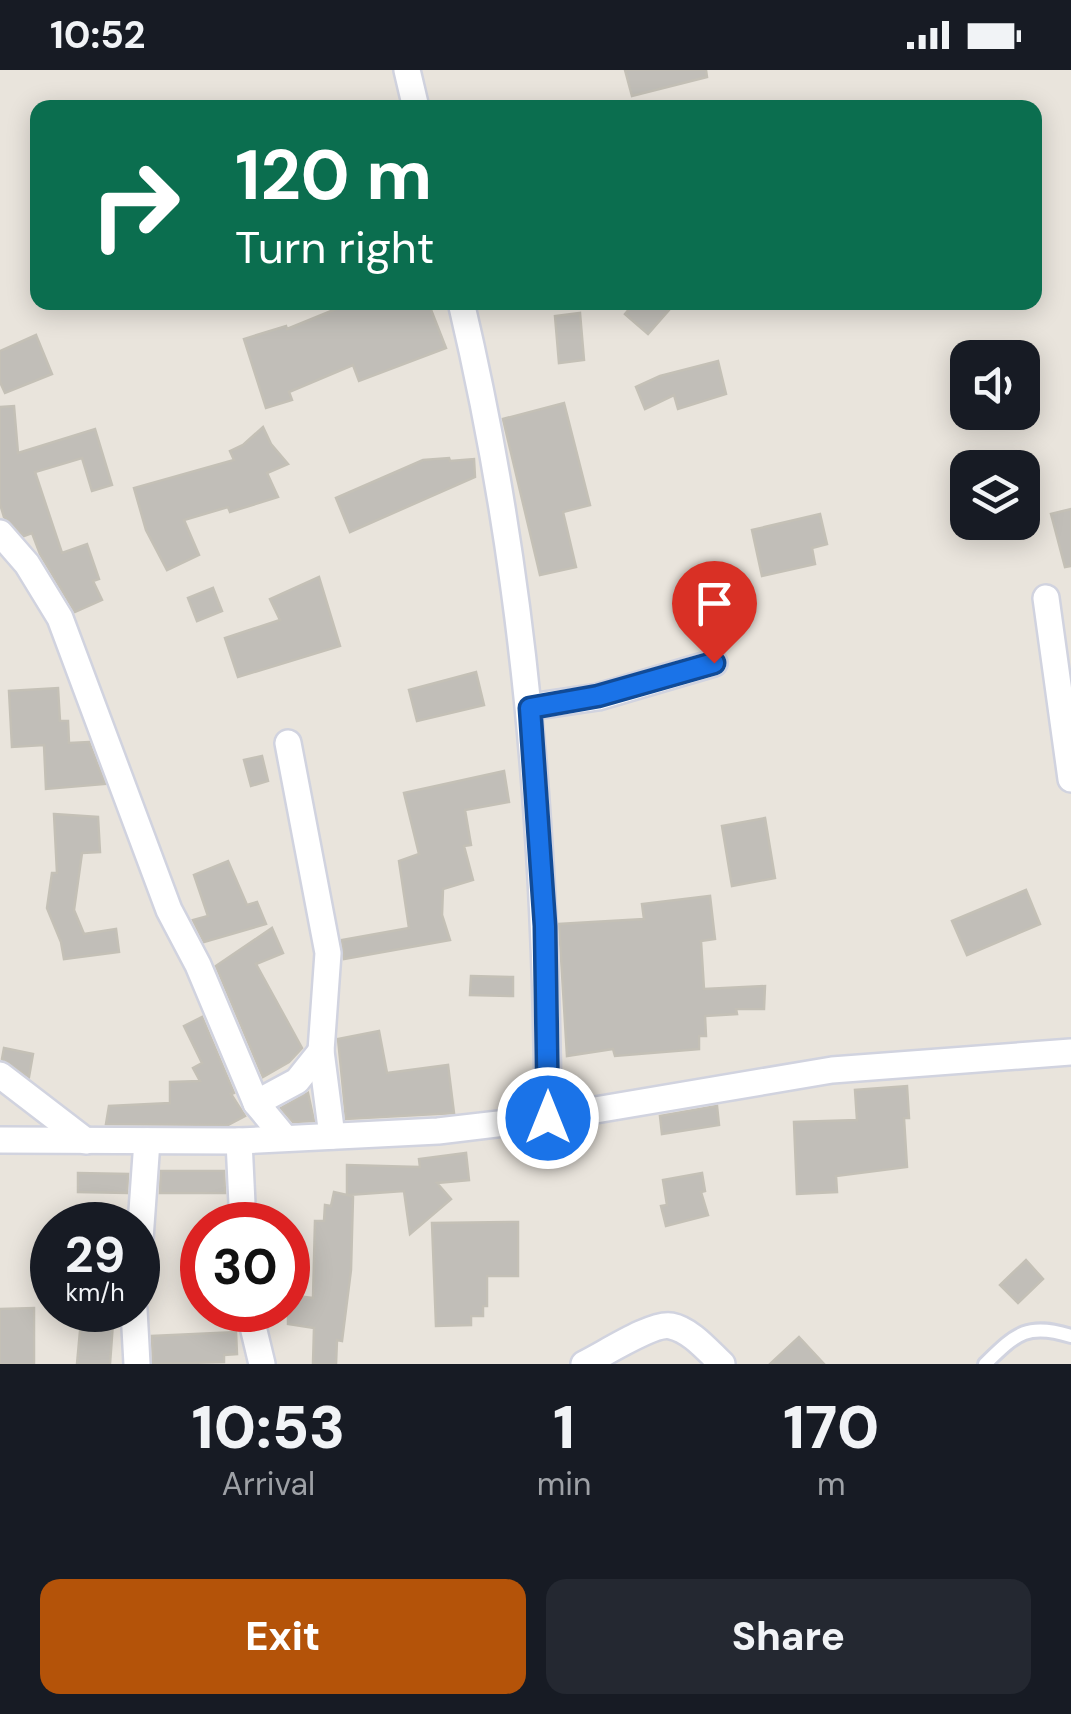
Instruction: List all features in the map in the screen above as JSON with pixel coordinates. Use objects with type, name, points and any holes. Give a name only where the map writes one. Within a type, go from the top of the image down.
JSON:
[{"type":"street","points":[[407,70],[414,100]]},
{"type":"street","points":[[464,310],[512,556],[530,708],[544,914],[548,1118]]},
{"type":"street","points":[[0,534],[27,564],[60,618],[169,910],[198,964],[256,1103],[285,1138]]},
{"type":"street","points":[[1046,598],[1071,779]]},
{"type":"street","points":[[530,708],[598,696],[714,663]]},
{"type":"street","points":[[288,743],[328,953],[322,1051],[332,1136]]},
{"type":"street","points":[[256,1103],[298,1081],[322,1051]]},
{"type":"street","points":[[0,1140],[239,1142],[438,1131],[548,1118],[832,1070],[1071,1052]]},
{"type":"street","points":[[0,1074],[86,1141]]},
{"type":"street","points":[[142,1202],[146,1140]]},
{"type":"street","points":[[239,1142],[243,1202]]},
{"type":"street","points":[[584,1364],[658,1326],[673,1326],[722,1364]]},
{"type":"street","points":[[135,1332],[136,1364]]},
{"type":"street","points":[[254,1332],[262,1364]]},
{"type":"lane","points":[[986,1364],[1016,1334],[1040,1328],[1071,1336]]},
{"type":"building","points":[[625,70],[706,70],[707,77],[632,96]]},
{"type":"building","points":[[333,310],[431,310],[446,348],[359,381],[353,365],[289,392],[292,400],[266,408],[244,339],[286,326],[287,329]]},
{"type":"building","points":[[628,310],[669,310],[648,334],[625,314]]},
{"type":"building","points":[[580,313],[584,360],[559,363],[555,316]]},
{"type":"building","points":[[36,335],[52,374],[5,393],[0,382],[0,351]]},
{"type":"building","points":[[718,361],[726,394],[678,409],[674,395],[645,409],[636,387],[660,376]]},
{"type":"building","points":[[564,403],[590,505],[563,512],[576,567],[540,575],[503,419]]},
{"type":"building","points":[[14,406],[18,453],[95,429],[112,485],[92,491],[82,458],[35,472],[62,553],[87,544],[99,579],[93,581],[102,600],[75,612],[40,554],[32,533],[24,536],[4,517],[0,504],[0,407]]},
{"type":"building","points":[[263,427],[288,464],[267,473],[278,497],[230,512],[228,507],[184,520],[199,555],[167,570],[146,530],[134,488],[234,460],[230,451]]},
{"type":"building","points":[[474,459],[475,477],[350,532],[336,498],[423,460]]},
{"type":"building","points":[[1071,509],[1071,566],[1065,567],[1051,514]]},
{"type":"building","points":[[820,514],[827,544],[812,548],[815,564],[762,576],[752,530]]},
{"type":"building","points":[[319,577],[340,646],[238,677],[225,638],[280,620],[270,599]]},
{"type":"building","points":[[213,588],[222,611],[197,621],[188,598]]},
{"type":"building","points":[[476,672],[484,705],[417,721],[409,690]]},
{"type":"building","points":[[58,688],[60,721],[68,721],[69,743],[89,742],[105,784],[46,789],[44,745],[12,747],[9,691]]},
{"type":"building","points":[[262,756],[268,781],[251,786],[244,760]]},
{"type":"building","points":[[504,771],[509,802],[465,810],[471,845],[464,846],[473,880],[443,889],[442,915],[450,940],[344,959],[342,940],[409,928],[399,861],[419,854],[404,793]]},
{"type":"building","points":[[54,814],[98,817],[100,852],[82,853],[74,910],[84,934],[116,929],[119,952],[64,959],[47,908],[52,873],[57,873]]},
{"type":"building","points":[[765,818],[775,878],[732,886],[722,826]]},
{"type":"building","points":[[228,861],[247,905],[257,902],[266,924],[204,942],[193,920],[208,916],[194,875]]},
{"type":"building","points":[[1026,890],[1040,924],[967,955],[952,921]]},
{"type":"building","points":[[710,896],[715,939],[701,941],[704,989],[765,986],[764,1009],[736,1009],[737,1014],[705,1016],[706,1036],[699,1036],[699,1049],[615,1056],[613,1049],[567,1056],[559,924],[644,919],[642,904]]},
{"type":"building","points":[[272,928],[283,953],[256,964],[302,1048],[289,1062],[263,1077],[216,966]]},
{"type":"building","points":[[471,976],[513,977],[513,996],[470,995]]},
{"type":"building","points":[[202,1017],[234,1093],[231,1094],[245,1116],[228,1125],[106,1124],[109,1106],[170,1103],[170,1082],[200,1081],[193,1068],[202,1063],[184,1026]]},
{"type":"building","points":[[379,1031],[387,1073],[448,1065],[454,1113],[346,1119],[338,1039]]},
{"type":"building","points":[[4,1048],[33,1054],[29,1077],[2,1059]]},
{"type":"building","points":[[907,1086],[907,1167],[836,1176],[837,1192],[797,1194],[794,1122],[857,1120],[855,1090]]},
{"type":"building","points":[[308,1093],[314,1121],[293,1122],[281,1108]]},
{"type":"building","points":[[717,1106],[719,1125],[662,1134],[660,1116]]},
{"type":"building","points":[[466,1153],[469,1180],[437,1183],[451,1199],[410,1234],[404,1191],[348,1195],[353,1197],[351,1270],[342,1341],[337,1340],[336,1364],[313,1364],[310,1298],[313,1298],[315,1221],[324,1221],[325,1205],[331,1206],[334,1192],[347,1195],[347,1165],[420,1167],[419,1159]]},
{"type":"building","points":[[161,1171],[224,1171],[225,1193],[160,1193]]},
{"type":"building","points":[[78,1173],[128,1174],[127,1193],[78,1192]]},
{"type":"building","points":[[702,1173],[705,1191],[701,1192],[708,1215],[666,1226],[661,1206],[667,1205],[663,1180]]},
{"type":"building","points":[[518,1222],[518,1276],[487,1276],[487,1306],[483,1306],[483,1316],[471,1316],[471,1325],[436,1326],[432,1223]]},
{"type":"building","points":[[1026,1260],[1043,1279],[1018,1303],[1000,1285]]},
{"type":"building","points":[[30,1308],[34,1364],[0,1364],[0,1309]]},
{"type":"building","points":[[80,1332],[112,1332],[110,1364],[77,1364]]},
{"type":"building","points":[[236,1332],[237,1354],[224,1355],[224,1362],[153,1364],[152,1336]]},
{"type":"building","points":[[799,1337],[824,1364],[770,1364]]},
{"type":"route","points":[[548,1118],[545,926],[530,708],[598,696],[714,663]]}]
